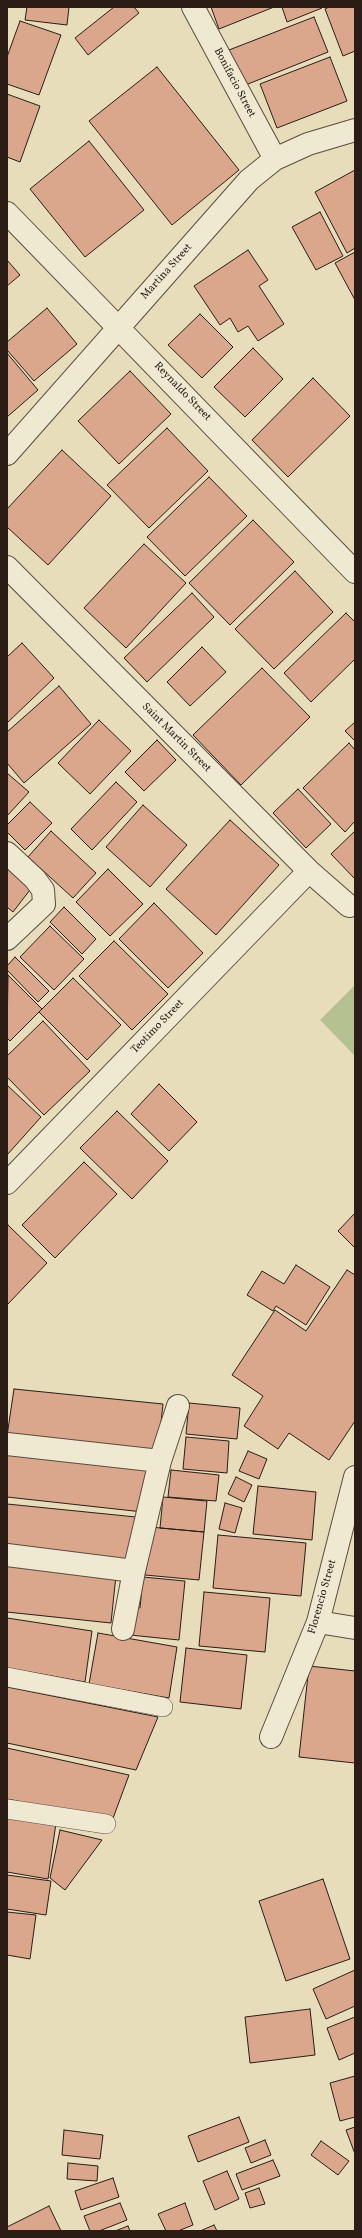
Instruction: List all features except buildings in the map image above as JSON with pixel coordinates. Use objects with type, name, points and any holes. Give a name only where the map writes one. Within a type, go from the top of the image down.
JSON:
[{"type":"street","name":"Bonifacio Street","points":[[193,7],[275,159]]},
{"type":"street","name":"Martina Street","points":[[7,454],[118,326],[249,180],[275,159],[308,144],[355,130]]},
{"type":"street","name":"Reynaldo Street","points":[[7,213],[355,572]]},
{"type":"street","name":"Saint Martin Street","points":[[7,567],[310,871],[349,906]]},
{"type":"street","points":[[7,854],[35,879],[43,890],[44,904],[7,939]]},
{"type":"street","name":"Teotimo Street","points":[[7,1183],[310,871]]},
{"type":"street","points":[[123,1628],[134,1571],[160,1461],[178,1406]]},
{"type":"street","points":[[7,1444],[160,1461]]},
{"type":"street","name":"Florencio Street","points":[[271,1736],[318,1622],[355,1477]]},
{"type":"street","points":[[7,1555],[134,1571]]},
{"type":"street","points":[[318,1622],[355,1628]]},
{"type":"lane","points":[[7,1676],[164,1707]]},
{"type":"lane","points":[[7,1809],[106,1824]]},
{"type":"green space","points":[[355,985],[355,1056],[320,1020]]}]
